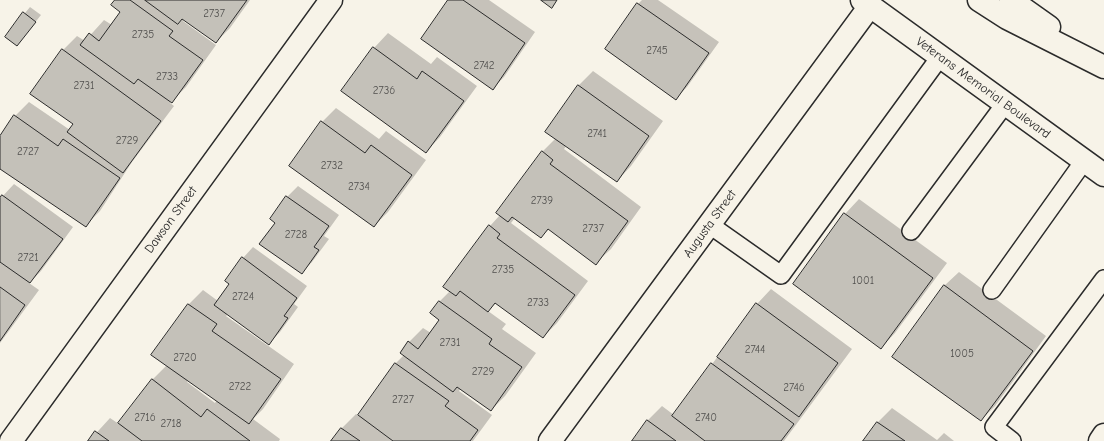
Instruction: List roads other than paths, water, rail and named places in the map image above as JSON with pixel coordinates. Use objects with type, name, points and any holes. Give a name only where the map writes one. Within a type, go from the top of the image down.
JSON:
[{"type":"street","name":"Dawson Street","points":[[11,441],[331,0]]},
{"type":"street","points":[[979,0],[1007,18],[1104,67]]},
{"type":"street","points":[[1011,0],[1104,67]]},
{"type":"street","name":"Veterans Memorial Boulevard","points":[[866,3],[1104,176]]},
{"type":"street","name":"Augusta Street","points":[[550,441],[710,224],[866,3]]},
{"type":"street","points":[[1100,441],[1104,435]]},
{"type":"lane","points":[[710,224],[781,275],[940,57]]},
{"type":"lane","points":[[911,231],[1005,104]]},
{"type":"lane","points":[[992,290],[1084,161]]},
{"type":"lane","points":[[1012,441],[994,427],[1104,279]]}]
